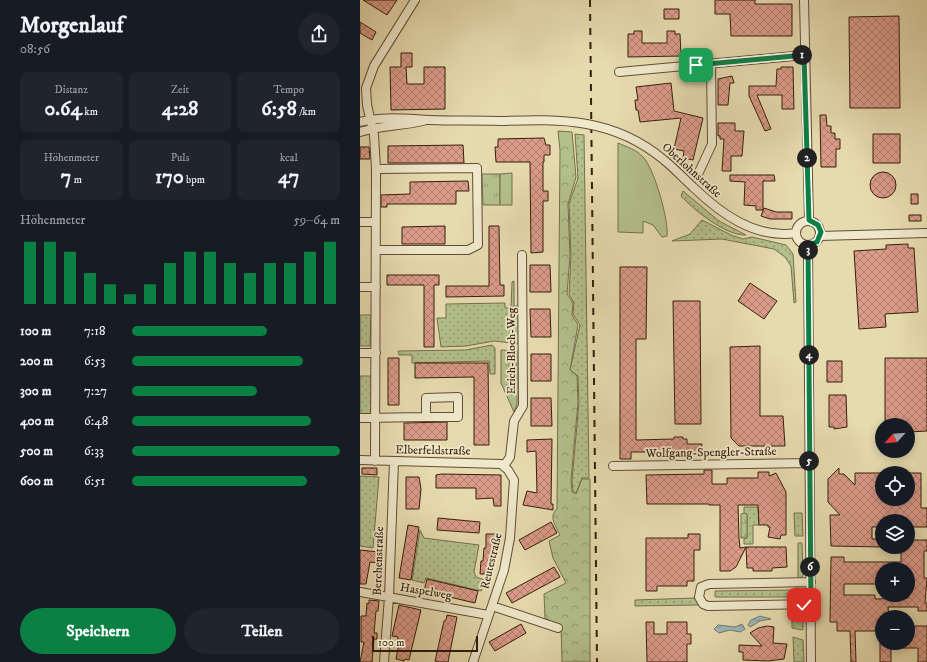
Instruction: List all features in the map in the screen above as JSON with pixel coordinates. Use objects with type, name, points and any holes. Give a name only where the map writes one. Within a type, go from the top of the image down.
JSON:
[{"type":"street","points":[[375,461],[377,250],[376,169],[372,119],[363,89],[374,66],[415,0]]},
{"type":"street","points":[[804,0],[804,55],[809,220]]},
{"type":"street","points":[[619,72],[804,55]]},
{"type":"street","points":[[698,172],[712,144],[711,64]]},
{"type":"street","name":"Oberlohnstraße","points":[[360,122],[372,119],[414,118],[428,120],[574,121],[602,126],[645,146],[665,160],[718,209],[746,226],[774,234],[796,233]]},
{"type":"street","name":"Oberlohnstraße","points":[[360,132],[373,128],[409,125],[428,120]]},
{"type":"street","points":[[376,169],[477,168],[478,245],[468,250],[377,250]]},
{"type":"street","points":[[809,220],[818,225],[820,236],[814,244],[808,245],[799,242],[796,233],[799,224],[809,220]]},
{"type":"street","points":[[360,222],[376,222]]},
{"type":"street","points":[[820,236],[927,233]]},
{"type":"street","points":[[808,245],[811,662]]},
{"type":"street","name":"Erich-Bloch-Weg","points":[[504,466],[510,457],[514,421],[523,406],[522,255]]},
{"type":"street","points":[[360,287],[376,287]]},
{"type":"street","points":[[360,353],[376,353]]},
{"type":"street","points":[[360,418],[458,417],[458,398],[426,398],[426,417]]},
{"type":"street","name":"Elberfeldstraße","points":[[360,460],[468,463],[504,466]]},
{"type":"street","name":"Berchenstraße","points":[[384,662],[389,597],[394,461]]},
{"type":"street","name":"Wolfgang-Spengler-Straße","points":[[613,466],[810,463]]},
{"type":"street","name":"Reutestraße","points":[[473,662],[504,570],[510,538],[514,480],[504,466]]},
{"type":"street","points":[[810,582],[709,584],[701,587],[699,597],[703,604],[708,606],[811,604]]},
{"type":"street","name":"Haspelweg","points":[[360,592],[488,615]]},
{"type":"street","points":[[492,606],[558,628]]},
{"type":"green space","points":[[558,131],[572,132],[576,177],[568,204],[570,256],[567,294],[573,303],[572,315],[578,325],[570,370],[577,376],[578,402],[571,480],[572,492],[576,494],[582,479],[590,479],[590,662],[562,662],[561,627],[545,618],[544,594],[566,583],[553,558],[549,541],[560,535],[553,518],[554,512],[557,509],[560,150]]},
{"type":"green space","points":[[575,134],[584,135],[589,478],[582,478],[576,493],[573,491],[572,480],[579,403],[578,376],[570,370],[580,325],[573,314],[574,303],[569,294],[571,256],[569,204],[578,178]]},
{"type":"green space","points":[[618,143],[638,152],[643,157],[652,172],[666,218],[667,236],[662,237],[653,225],[643,221],[643,233],[618,232]]},
{"type":"green space","points":[[512,173],[512,205],[500,205],[500,174]]},
{"type":"green space","points":[[482,174],[500,174],[500,205],[483,205]]},
{"type":"green space","points":[[683,191],[719,221],[746,235],[738,234],[720,227],[702,215],[681,196]]},
{"type":"green space","points":[[702,220],[731,235],[743,239],[752,237],[786,245],[793,254],[796,302],[794,303],[791,266],[785,257],[774,249],[722,239],[672,241],[690,234]]},
{"type":"green space","points":[[514,281],[514,306],[519,306],[520,344],[494,341],[466,346],[441,347],[437,318],[446,318],[446,304],[505,303],[505,308],[511,308],[512,282]]},
{"type":"green space","points":[[360,315],[371,315],[370,346],[360,346]]},
{"type":"green space","points":[[492,345],[495,348],[495,374],[490,374],[489,361],[412,363],[412,355],[399,355],[398,351],[466,350]]},
{"type":"green space","points":[[501,350],[517,351],[517,404],[514,412],[501,383]]},
{"type":"green space","points":[[360,376],[374,376],[372,415],[360,416]]},
{"type":"green space","points":[[360,476],[379,477],[373,548],[360,546]]},
{"type":"green space","points":[[744,507],[758,507],[759,525],[753,525],[753,544],[744,544],[744,539],[747,538],[747,514],[744,513]]},
{"type":"green space","points":[[794,513],[802,513],[803,536],[795,536]]},
{"type":"green space","points":[[741,514],[747,514],[747,538],[741,538]]},
{"type":"green space","points":[[420,530],[424,538],[479,545],[474,572],[476,577],[485,580],[481,591],[426,578],[424,583],[412,580]]},
{"type":"green space","points":[[798,543],[802,543],[803,576],[798,579]]},
{"type":"green space","points":[[797,585],[803,585],[803,601],[796,601],[797,597],[715,597],[715,591],[795,590]]},
{"type":"green space","points":[[695,598],[699,603],[698,605],[635,606],[635,600]]},
{"type":"green space","points":[[792,607],[803,609],[803,630],[792,628]]},
{"type":"green space","points":[[793,637],[803,640],[804,662],[794,662]]},
{"type":"water","points":[[760,616],[771,619],[760,621],[750,627],[748,625],[751,620]]},
{"type":"water","points":[[742,624],[745,629],[740,632],[730,630],[719,633],[714,629],[718,625],[735,627]]},
{"type":"building","points":[[363,0],[397,0],[387,15]]},
{"type":"building","points":[[715,0],[755,0],[755,4],[792,4],[792,36],[731,36],[730,14],[715,14]]},
{"type":"building","points":[[664,9],[679,9],[679,19],[664,19]]},
{"type":"building","points":[[899,16],[900,108],[850,108],[849,17]]},
{"type":"building","points":[[360,22],[376,32],[372,40],[360,33]]},
{"type":"building","points":[[634,31],[642,31],[642,43],[667,43],[667,31],[675,31],[675,34],[680,34],[681,56],[628,57],[628,34],[634,34]]},
{"type":"building","points":[[401,53],[412,53],[412,67],[406,67],[407,84],[424,84],[424,67],[445,67],[445,109],[391,110],[390,67],[401,67]]},
{"type":"building","points":[[781,67],[793,67],[794,109],[782,109],[782,95],[757,95],[771,129],[765,131],[749,96],[749,86],[776,86],[777,69],[781,69]]},
{"type":"building","points":[[732,76],[734,83],[730,83],[728,105],[718,105],[718,79]]},
{"type":"building","points":[[671,83],[674,111],[703,118],[693,160],[683,158],[684,151],[674,149],[681,118],[640,122],[638,110],[636,110],[635,100],[638,100],[636,87]]},
{"type":"building","points":[[820,115],[826,115],[827,126],[831,126],[831,133],[835,133],[835,139],[840,139],[840,149],[836,149],[836,167],[821,167]]},
{"type":"building","points":[[718,123],[735,123],[735,131],[744,131],[742,156],[731,156],[731,171],[722,171],[724,139],[720,139],[720,136],[718,136]]},
{"type":"building","points":[[873,134],[900,134],[900,163],[873,163]]},
{"type":"building","points":[[544,138],[546,145],[550,145],[550,155],[544,155],[543,162],[543,191],[548,191],[548,201],[543,201],[543,252],[531,253],[530,162],[496,162],[495,147],[498,147],[498,139]]},
{"type":"building","points":[[463,145],[464,163],[388,163],[388,146]]},
{"type":"building","points":[[360,147],[369,147],[370,159],[360,159]]},
{"type":"building","points":[[883,172],[892,176],[896,185],[892,194],[883,198],[874,194],[870,185],[874,176]]},
{"type":"building","points":[[730,175],[774,175],[775,181],[763,181],[763,210],[756,210],[756,206],[744,205],[745,182],[730,181]]},
{"type":"building","points":[[468,181],[469,191],[456,191],[456,204],[387,204],[387,207],[381,207],[381,195],[410,194],[410,182]]},
{"type":"building","points":[[911,194],[918,194],[918,204],[911,204]]},
{"type":"building","points":[[764,208],[776,212],[792,212],[792,219],[770,219],[761,216]]},
{"type":"building","points":[[909,215],[921,215],[921,221],[909,221]]},
{"type":"building","points":[[445,226],[445,244],[402,244],[402,227]]},
{"type":"building","points":[[489,226],[499,226],[500,285],[504,285],[504,296],[446,297],[446,286],[489,286]]},
{"type":"building","points":[[908,244],[908,248],[914,248],[918,312],[885,314],[886,327],[859,329],[854,251],[886,249],[886,245]]},
{"type":"building","points":[[530,265],[550,265],[551,292],[530,292]]},
{"type":"building","points":[[620,267],[647,267],[646,339],[636,339],[636,440],[674,439],[674,437],[683,437],[683,439],[687,439],[687,444],[702,444],[701,454],[659,452],[659,456],[652,456],[652,452],[631,452],[631,459],[620,459]]},
{"type":"building","points":[[387,275],[439,275],[439,285],[434,285],[434,347],[424,347],[424,285],[387,285]]},
{"type":"building","points":[[750,283],[777,301],[764,319],[738,301]]},
{"type":"building","points":[[673,301],[700,301],[701,424],[675,424]]},
{"type":"building","points":[[530,309],[550,309],[551,337],[531,337]]},
{"type":"building","points":[[760,346],[760,416],[783,416],[785,446],[739,446],[731,438],[730,347]]},
{"type":"building","points":[[531,354],[551,354],[551,381],[531,381]]},
{"type":"building","points":[[388,358],[399,358],[399,405],[388,405]]},
{"type":"building","points":[[885,358],[927,358],[927,431],[915,432],[915,418],[885,418]]},
{"type":"building","points":[[827,361],[842,361],[842,382],[827,382]]},
{"type":"building","points":[[415,363],[488,363],[489,445],[474,445],[474,377],[415,378]]},
{"type":"building","points":[[829,395],[846,395],[847,427],[834,429],[834,427],[829,427]]},
{"type":"building","points":[[531,398],[551,398],[552,426],[531,426]]},
{"type":"building","points":[[447,422],[447,440],[404,440],[404,423]]},
{"type":"building","points":[[552,439],[551,504],[553,504],[553,510],[523,505],[527,491],[537,493],[536,451],[527,452],[527,440]]},
{"type":"building","points":[[362,468],[377,468],[377,475],[362,474]]},
{"type":"building","points":[[839,468],[839,474],[844,474],[855,485],[855,473],[875,473],[875,506],[915,506],[915,473],[921,473],[921,508],[927,508],[927,527],[915,527],[915,514],[875,514],[875,527],[872,527],[872,539],[875,539],[875,547],[831,546],[830,515],[840,515],[828,502],[828,479]]},
{"type":"building","points":[[704,470],[712,470],[712,484],[727,484],[727,478],[758,478],[758,472],[769,472],[769,476],[776,473],[786,492],[786,535],[781,535],[780,539],[768,537],[770,527],[768,527],[768,525],[759,525],[758,505],[738,505],[740,548],[746,547],[736,567],[730,571],[720,571],[720,505],[647,504],[646,475],[704,474]]},
{"type":"building","points":[[436,475],[501,475],[501,506],[494,506],[493,498],[476,499],[476,488],[436,488]]},
{"type":"building","points":[[406,477],[419,477],[421,489],[419,509],[406,509]]},
{"type":"building","points":[[438,518],[480,522],[479,533],[437,530]]},
{"type":"building","points":[[551,522],[557,533],[525,550],[519,540]]},
{"type":"building","points":[[408,525],[419,527],[411,580],[399,578]]},
{"type":"building","points":[[486,534],[498,534],[490,574],[480,574],[484,548],[486,548]]},
{"type":"building","points":[[688,534],[700,534],[700,550],[694,550],[694,581],[687,581],[687,586],[657,586],[657,591],[646,591],[646,538],[688,538]]},
{"type":"building","points":[[915,540],[927,540],[927,551],[924,551],[924,578],[927,578],[925,603],[927,603],[927,611],[918,611],[918,607],[888,607],[888,610],[875,610],[875,631],[855,631],[856,662],[851,662],[850,631],[837,631],[837,622],[830,622],[831,557],[844,557],[844,562],[875,562],[875,584],[844,584],[844,595],[875,595],[875,602],[915,602],[915,562],[901,562],[901,554],[915,554]]},
{"type":"building","points":[[746,547],[786,547],[787,567],[772,568],[772,571],[753,571],[753,568],[747,568]]},
{"type":"building","points":[[360,550],[379,552],[378,563],[370,562],[366,584],[360,584]]},
{"type":"building","points":[[554,567],[560,577],[512,603],[506,593]]},
{"type":"building","points":[[427,579],[478,591],[475,603],[424,591]]},
{"type":"building","points":[[369,600],[379,601],[378,611],[376,611],[374,633],[377,633],[377,639],[374,639],[372,662],[360,662],[364,642],[361,642],[361,616],[366,616],[367,603],[369,604]]},
{"type":"building","points":[[399,605],[421,610],[409,660],[405,659],[404,661],[396,659],[399,643],[397,643],[398,637],[392,636]]},
{"type":"building","points":[[447,615],[457,617],[448,662],[435,661],[444,621],[446,620]]},
{"type":"building","points":[[646,622],[654,622],[654,634],[667,634],[667,622],[687,622],[687,634],[691,634],[691,644],[687,644],[687,662],[647,662]]},
{"type":"building","points":[[521,624],[526,633],[495,651],[489,642]]},
{"type":"building","points":[[767,626],[774,627],[773,643],[787,644],[784,659],[768,661],[743,660],[743,652],[739,652],[739,645],[762,646],[750,633],[758,628]]},
{"type":"building","points":[[915,626],[927,626],[927,662],[918,662],[918,648],[915,648]]},
{"type":"building","points":[[880,650],[891,650],[891,662],[880,662]]},
{"type":"railway","points":[[590,0],[597,662]]},
{"type":"route","points":[[696,65],[804,55],[809,220],[818,225],[821,232],[817,242],[808,245],[811,604],[804,605]]}]
